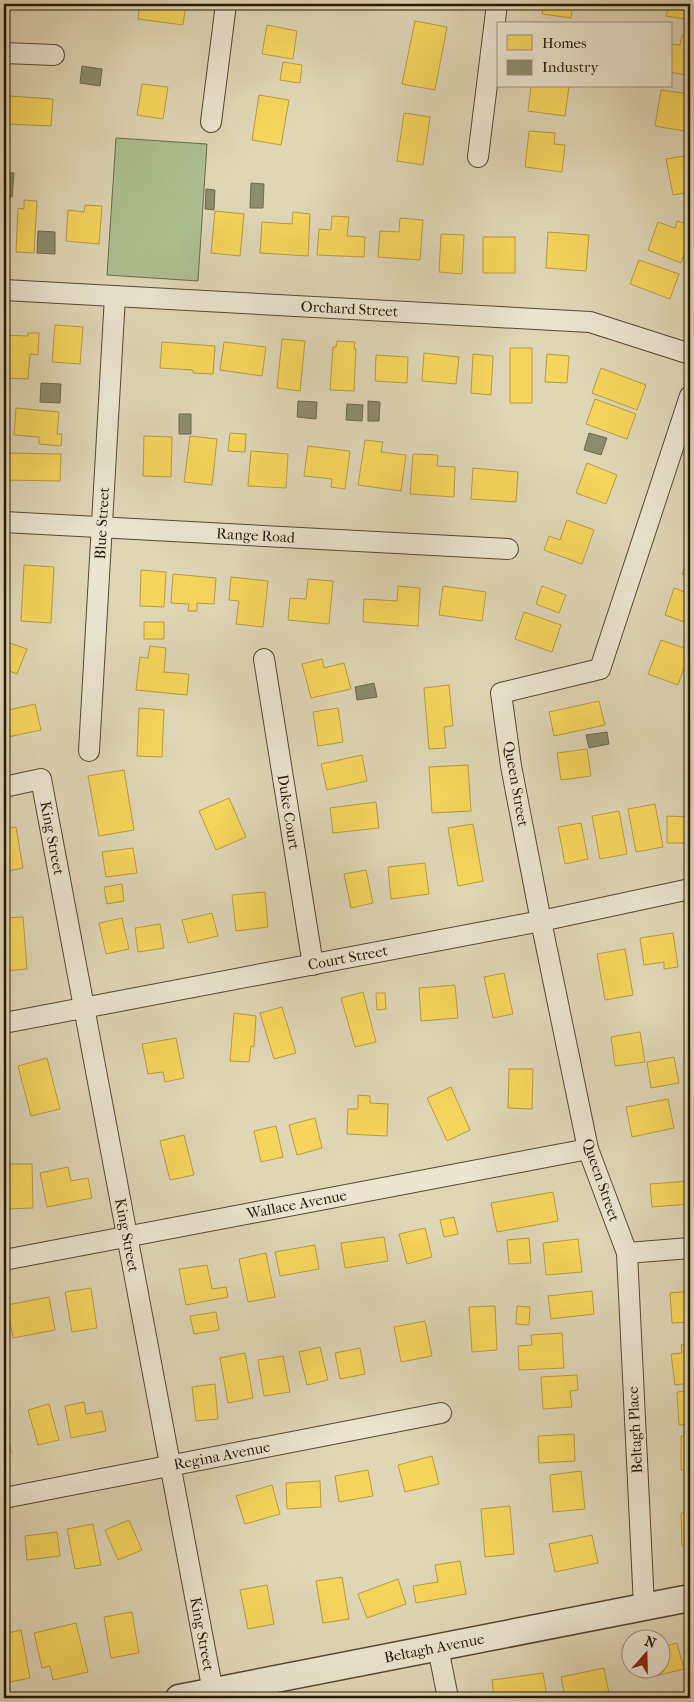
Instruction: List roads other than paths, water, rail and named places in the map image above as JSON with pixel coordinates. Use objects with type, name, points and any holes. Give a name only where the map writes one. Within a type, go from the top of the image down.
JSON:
[{"type":"street","points":[[212,122],[226,4]]},
{"type":"street","points":[[478,157],[497,4]]},
{"type":"street","points":[[4,53],[54,55]]},
{"type":"street","name":"Orchard Street","points":[[4,290],[590,322],[690,354]]},
{"type":"street","name":"Blue Street","points":[[89,751],[115,296]]},
{"type":"street","name":"Queen Street","points":[[627,1253],[588,1149],[541,921],[512,766],[501,693],[600,669],[690,396]]},
{"type":"street","name":"Range Road","points":[[4,522],[508,549]]},
{"type":"street","name":"Duke Court","points":[[264,659],[313,965]]},
{"type":"street","name":"King Street","points":[[4,787],[41,779],[213,1692]]},
{"type":"street","name":"Court Street","points":[[4,1024],[541,921],[690,889]]},
{"type":"street","name":"Wallace Avenue","points":[[4,1260],[588,1149]]},
{"type":"street","points":[[627,1253],[690,1248]]},
{"type":"street","name":"Beltagh Place","points":[[627,1253],[644,1606]]},
{"type":"street","name":"Regina Avenue","points":[[4,1498],[441,1413]]},
{"type":"street","name":"Beltagh Avenue","points":[[179,1698],[690,1598]]},
{"type":"street","points":[[438,1648],[448,1698]]}]
